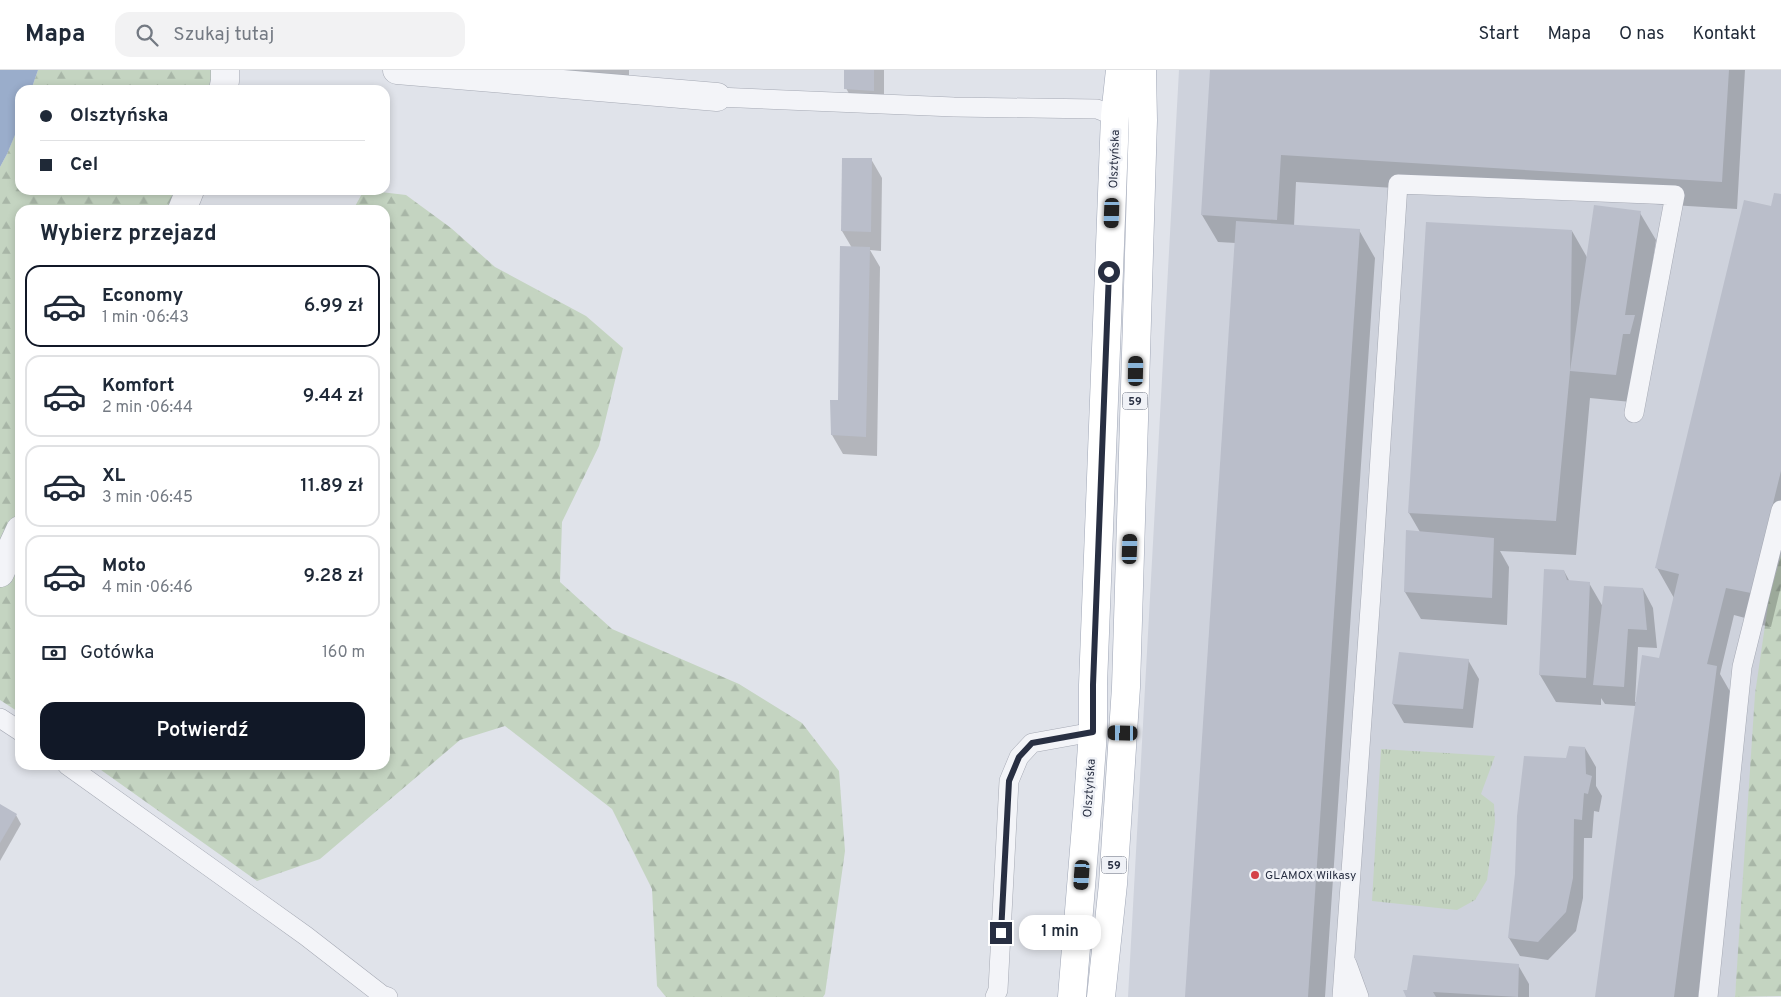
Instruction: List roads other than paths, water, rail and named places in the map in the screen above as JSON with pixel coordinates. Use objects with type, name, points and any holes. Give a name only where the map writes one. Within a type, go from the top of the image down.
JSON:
[{"type":"main road","name":"Olsztyńska","points":[[1072,997],[1093,732],[1093,685],[1115,116],[1120,70]]},
{"type":"main road","name":"59","points":[[1101,997],[1113,884],[1123,733],[1143,120],[1142,70]]},
{"type":"main road","points":[[1093,732],[1123,733]]},
{"type":"street","points":[[224,85],[225,70]]},
{"type":"street","points":[[397,70],[717,98]]},
{"type":"street","points":[[0,573],[15,541]]},
{"type":"lane","points":[[717,98],[954,106],[1097,108],[1115,116]]},
{"type":"lane","points":[[1342,997],[1398,184],[1675,195],[1634,413]]},
{"type":"lane","points":[[1708,997],[1742,667],[1781,510]]},
{"type":"lane","points":[[0,718],[15,728]]},
{"type":"lane","points":[[995,997],[998,990],[1009,781],[1019,757],[1032,743],[1093,732]]},
{"type":"lane","points":[[74,770],[306,936],[382,995],[388,997]]},
{"type":"lane","points":[[1345,958],[1359,997]]},
{"type":"water","points":[[0,70],[38,70],[33,85],[15,85],[15,135],[0,167]]},
{"type":"place","name":"GLAMOX Wilkasy","points":[[1255,875]]}]
